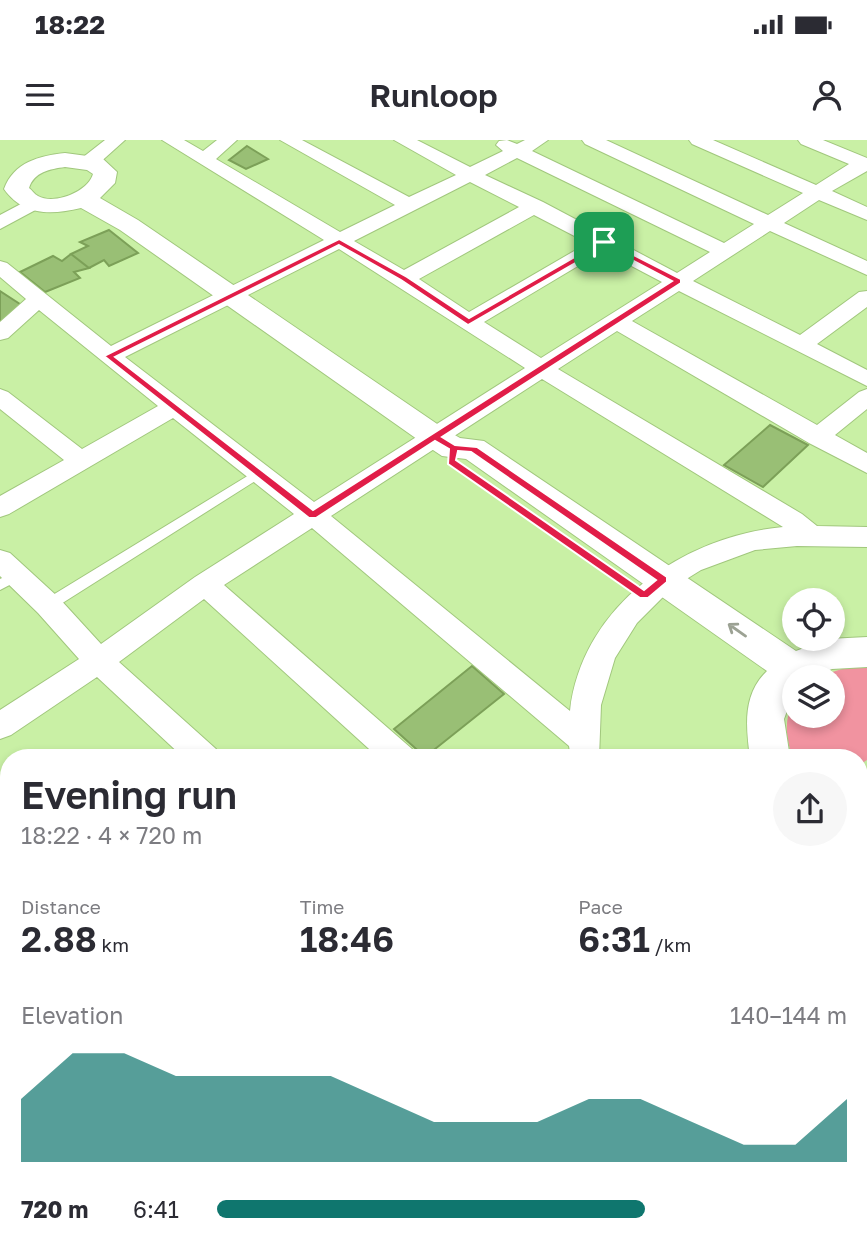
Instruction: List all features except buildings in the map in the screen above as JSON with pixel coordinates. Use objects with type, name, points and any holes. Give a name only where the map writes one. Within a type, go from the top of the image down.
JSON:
[{"type":"street","points":[[89,162],[116,140]]},
{"type":"street","points":[[172,140],[404,279],[542,369],[793,521],[811,536]]},
{"type":"street","points":[[204,160],[228,140]]},
{"type":"street","points":[[289,140],[319,146],[410,205]]},
{"type":"street","points":[[403,140],[536,206],[867,379]]},
{"type":"street","points":[[495,140],[725,251]]},
{"type":"street","points":[[109,356],[538,140]]},
{"type":"street","points":[[591,140],[867,269]]},
{"type":"street","points":[[698,140],[867,214]]},
{"type":"street","points":[[807,140],[865,164]]},
{"type":"street","points":[[0,223],[14,188],[29,171],[51,162],[89,162],[104,172],[106,179],[95,193],[58,205],[14,188]]},
{"type":"street","points":[[0,726],[99,661],[205,584],[313,515],[444,442],[542,369],[865,164]]},
{"type":"street","points":[[83,199],[129,225],[444,442],[451,461],[654,587],[782,678]]},
{"type":"street","points":[[404,279],[536,206]]},
{"type":"street","points":[[468,322],[604,242]]},
{"type":"street","points":[[0,267],[313,515],[585,749]]},
{"type":"street","points":[[802,344],[867,297]]},
{"type":"street","points":[[0,333],[39,299]]},
{"type":"street","points":[[616,321],[867,464]]},
{"type":"street","points":[[0,397],[80,460]]},
{"type":"street","points":[[818,437],[867,397]]},
{"type":"street","points":[[0,508],[174,407]]},
{"type":"street","points":[[585,749],[588,686],[615,631],[654,587],[698,560],[753,541],[811,536],[867,537]]},
{"type":"street","points":[[5,574],[48,606],[99,661],[195,749]]},
{"type":"street","points":[[205,584],[391,749]]},
{"type":"street","points":[[808,665],[828,654],[867,652]]},
{"type":"street","points":[[769,749],[764,719],[782,681]]},
{"type":"lane","points":[[48,606],[259,473]]},
{"type":"shaded area","points":[[867,667],[867,749],[790,749],[787,728],[845,728],[845,668]]},
{"type":"route","points":[[604,242],[468,322],[404,279],[339,242],[109,356],[313,515],[435,437],[453,448],[473,449],[663,579],[644,595],[451,461],[453,448],[435,437],[678,281],[604,242]]}]
